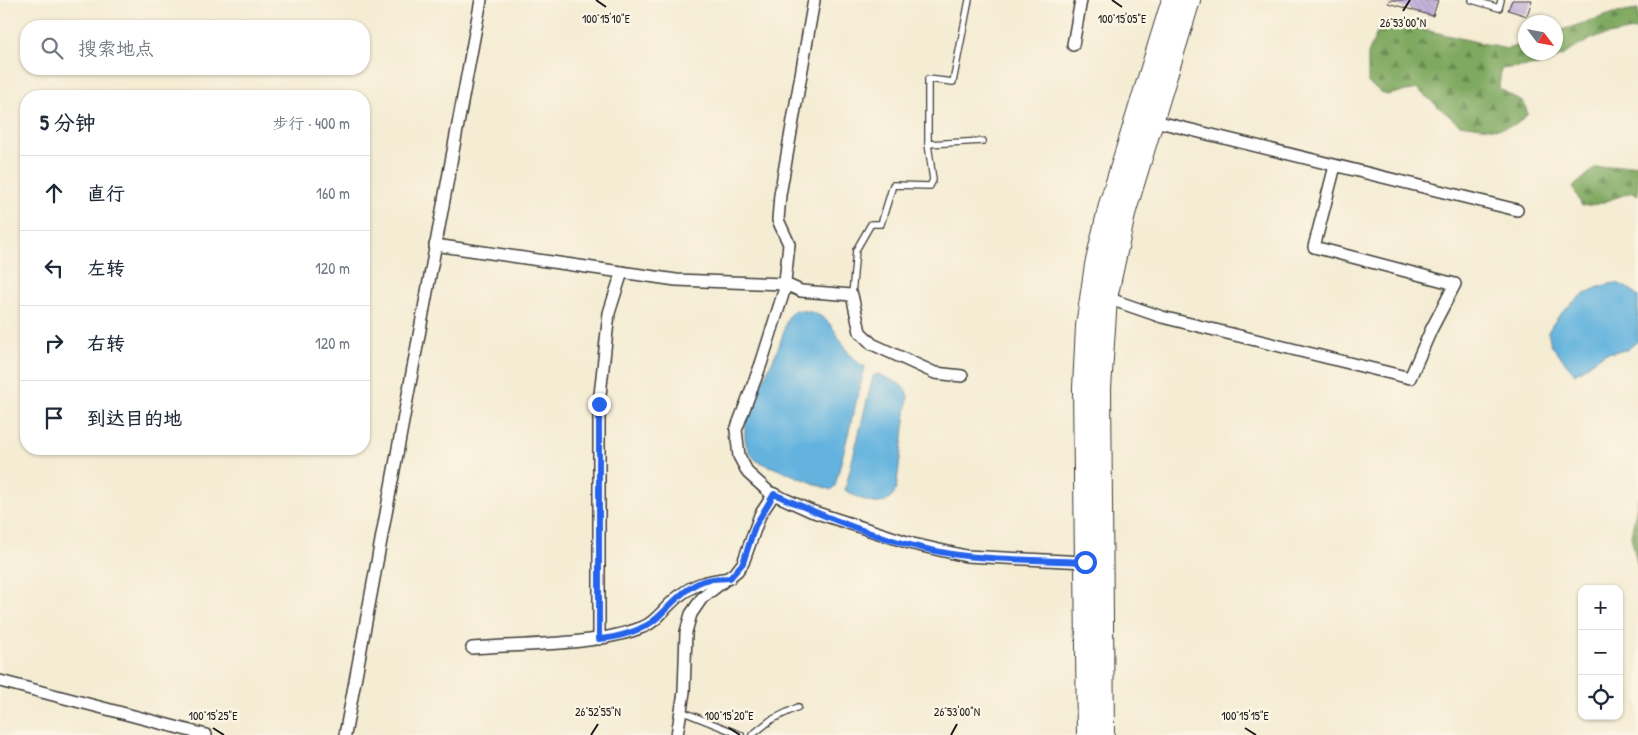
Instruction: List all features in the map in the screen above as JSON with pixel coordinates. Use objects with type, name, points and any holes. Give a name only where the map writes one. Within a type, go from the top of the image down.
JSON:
[{"type":"highway","points":[[1087,735],[1083,388],[1090,295],[1109,205],[1172,0]]},
{"type":"highway","points":[[1104,735],[1101,388],[1108,298],[1126,210],[1155,121],[1190,0]]},
{"type":"street","points":[[345,735],[481,0]]},
{"type":"street","points":[[814,0],[780,195],[778,220],[789,244],[785,284],[761,364],[738,422],[736,438],[739,456],[748,473],[762,487],[844,524],[913,544],[966,556],[1085,562]]},
{"type":"street","points":[[1073,45],[1081,0]]},
{"type":"street","points":[[1155,121],[1517,210]]},
{"type":"street","points":[[1108,298],[1171,319],[1410,378],[1431,330],[1455,284],[1314,247],[1335,166]]},
{"type":"street","points":[[435,244],[676,280],[785,284],[801,291],[852,295],[860,332],[872,344],[935,373],[962,376]]},
{"type":"street","points":[[599,639],[599,404],[608,313],[622,272]]},
{"type":"street","points":[[677,735],[684,692],[687,623],[702,598],[730,578],[743,563],[758,521],[774,494]]},
{"type":"street","points":[[472,648],[608,638],[650,624],[671,603],[694,585],[708,580],[730,578]]},
{"type":"street","points":[[0,681],[206,735]]},
{"type":"lane","points":[[852,295],[856,250],[871,224],[881,224],[893,186],[930,186],[933,180],[928,144],[928,79],[953,82],[969,0]]},
{"type":"lane","points":[[1472,0],[1499,8],[1501,0]]},
{"type":"lane","points":[[928,144],[983,141]]},
{"type":"lane","points":[[752,735],[771,720],[798,707]]},
{"type":"lane","points":[[681,711],[741,735]]},
{"type":"green space","points":[[1638,10],[1638,29],[1593,38],[1563,55],[1563,30],[1614,13]]},
{"type":"green space","points":[[1382,20],[1507,49],[1518,45],[1518,60],[1554,60],[1547,64],[1501,69],[1499,88],[1524,103],[1528,114],[1517,124],[1497,129],[1459,124],[1417,89],[1386,95],[1368,83],[1368,54]]},
{"type":"green space","points":[[1638,164],[1638,195],[1632,192],[1598,204],[1582,206],[1573,187],[1595,168]]},
{"type":"green space","points":[[1638,498],[1638,568],[1631,536]]},
{"type":"water","points":[[1617,283],[1633,291],[1638,297],[1638,341],[1627,350],[1605,353],[1575,374],[1551,345],[1548,332],[1560,314],[1577,299],[1596,288]]},
{"type":"water","points":[[795,310],[810,312],[822,317],[836,332],[847,351],[865,367],[835,486],[831,490],[757,461],[751,455],[745,439],[750,408],[778,348],[788,318]]},
{"type":"water","points":[[878,374],[901,385],[908,398],[896,490],[885,501],[873,503],[845,490],[873,376]]},
{"type":"building","points":[[1389,0],[1438,0],[1433,16],[1388,3]]},
{"type":"building","points":[[1512,0],[1532,0],[1527,15],[1508,10]]},
{"type":"route","points":[[599,404],[599,639],[642,628],[650,624],[671,603],[694,585],[708,580],[730,578],[743,563],[755,526],[774,494],[811,511],[878,535],[966,556],[1085,562]]}]
